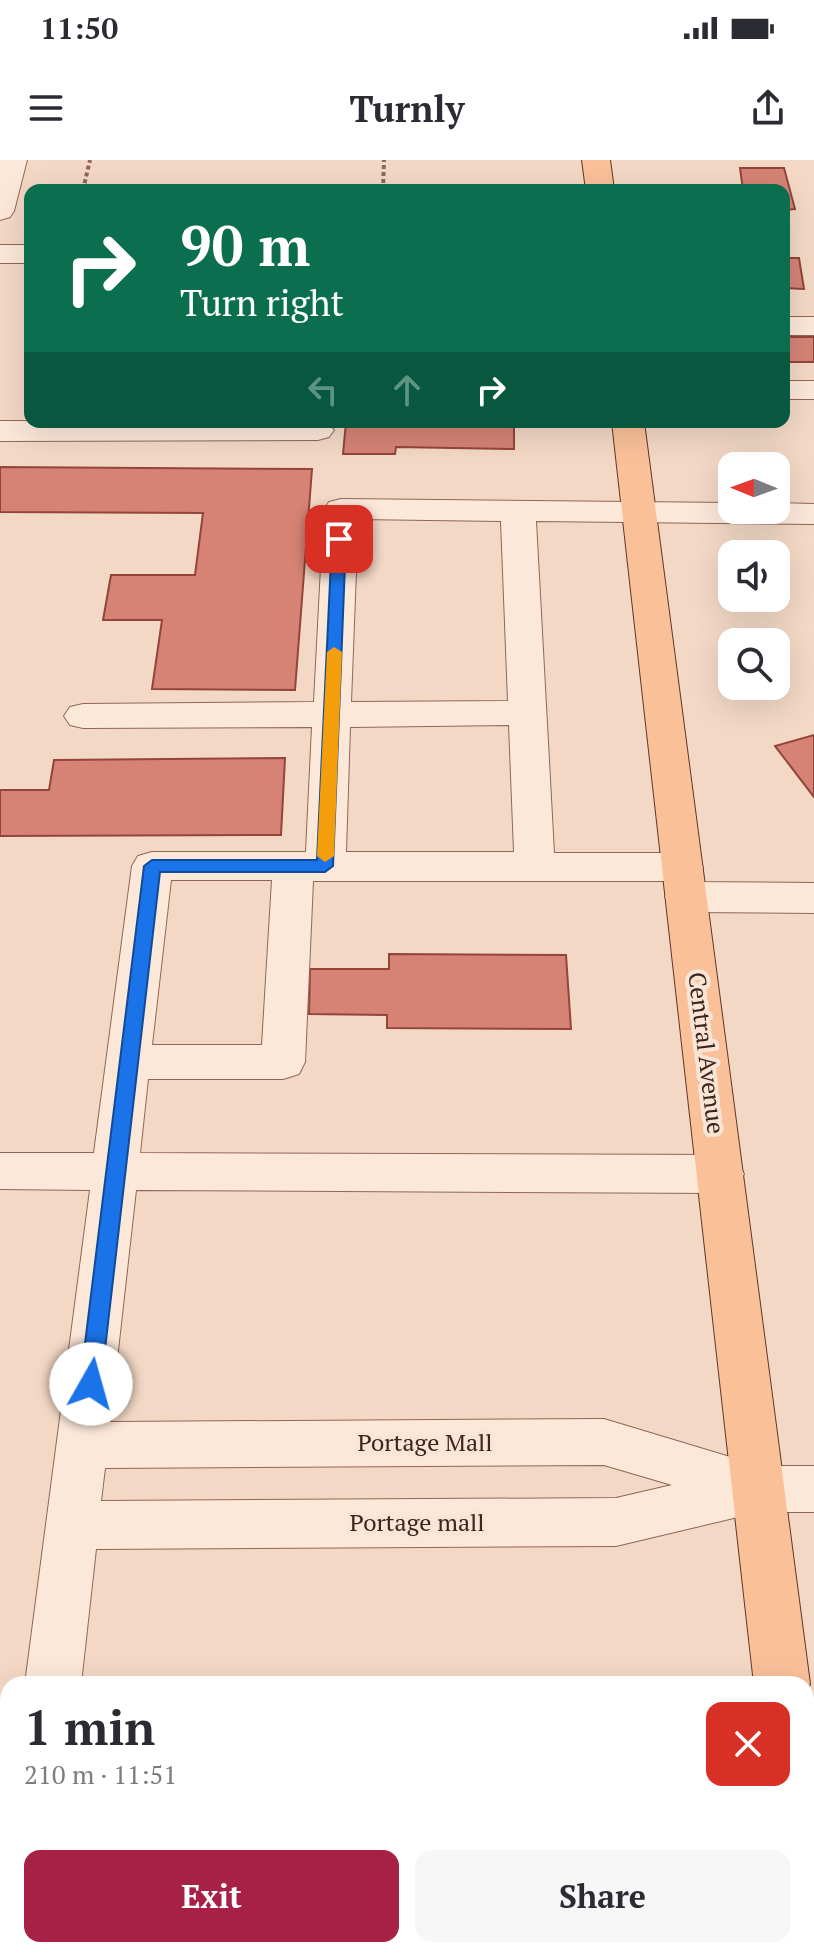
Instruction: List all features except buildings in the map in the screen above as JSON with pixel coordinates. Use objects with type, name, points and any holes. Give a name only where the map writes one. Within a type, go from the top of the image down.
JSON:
[{"type":"main road","points":[[596,160],[599,184]]},
{"type":"main road","name":"Central Avenue","points":[[629,428],[781,1676]]},
{"type":"street","points":[[0,211],[13,160]]},
{"type":"street","points":[[0,254],[24,254]]},
{"type":"street","points":[[790,326],[814,326]]},
{"type":"street","points":[[790,390],[814,390]]},
{"type":"street","points":[[11,431],[24,409]]},
{"type":"street","points":[[11,431],[78,428]]},
{"type":"street","points":[[246,428],[318,435]]},
{"type":"street","points":[[129,1062],[283,1062],[332,715],[341,509],[814,514]]},
{"type":"street","points":[[518,511],[535,867]]},
{"type":"street","points":[[83,716],[528,713]]},
{"type":"street","points":[[54,1676],[152,866],[535,867],[814,898]]},
{"type":"street","points":[[0,1171],[721,1174]]},
{"type":"street","name":"Portage Mall","points":[[83,1445],[604,1442],[759,1489]]},
{"type":"street","points":[[759,1489],[814,1489]]},
{"type":"street","name":"Portage mall","points":[[72,1525],[616,1522],[759,1489]]},
{"type":"path","points":[[84,184],[90,160]]},
{"type":"path","points":[[383,184],[384,160]]},
{"type":"slow traffic","points":[[325,856],[334,652]]},
{"type":"route","points":[[91,1384],[152,866],[325,866],[339,539]]}]
